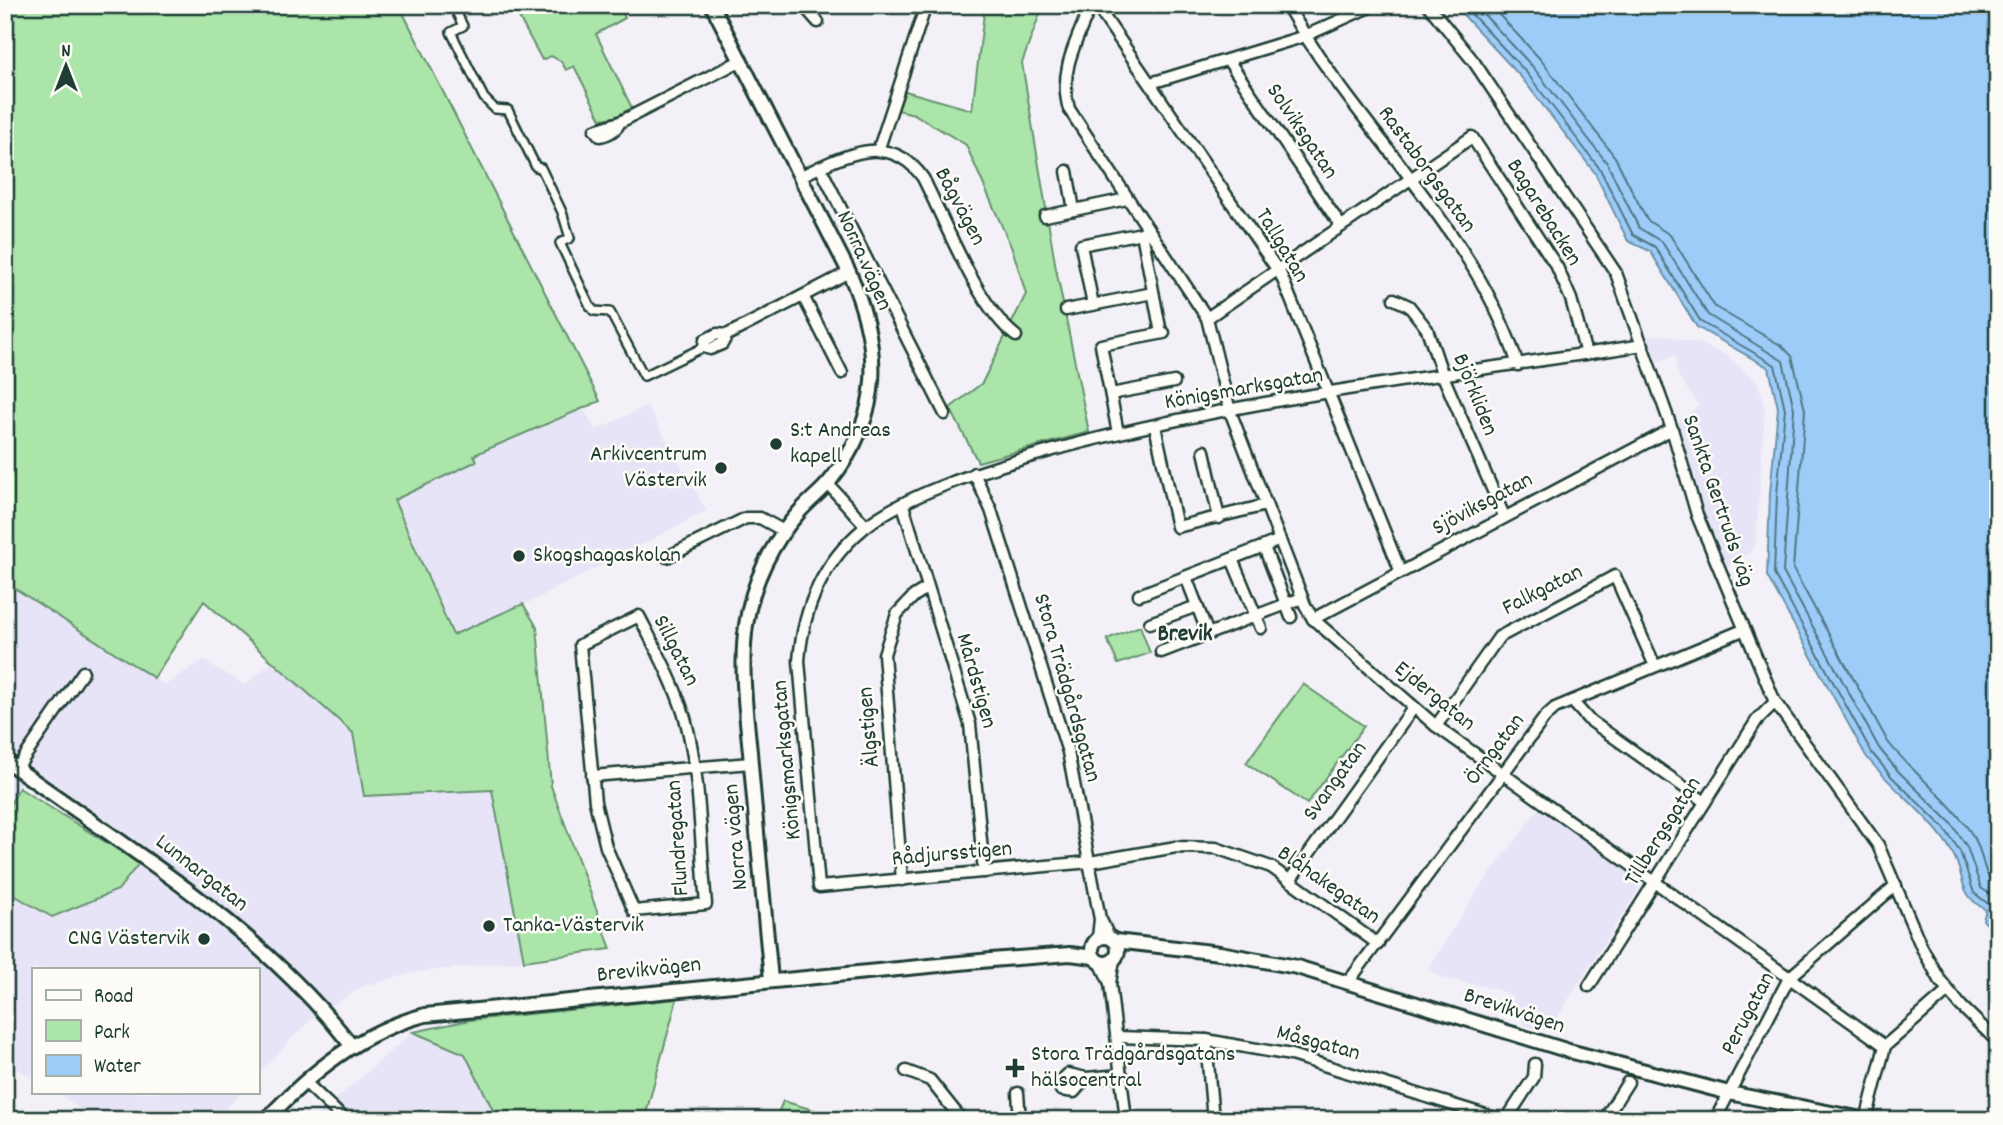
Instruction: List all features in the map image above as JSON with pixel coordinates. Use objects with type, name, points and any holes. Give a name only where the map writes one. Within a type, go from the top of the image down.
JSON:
[{"type":"street","points":[[453,5],[463,26],[451,32],[484,98],[495,109],[508,110],[562,212],[570,238],[560,243],[590,306],[594,311],[610,312],[644,376],[704,347],[705,340],[718,334],[727,335],[849,272]]},
{"type":"street","name":"Norra vägen","points":[[712,5],[849,272],[866,311],[872,338],[872,394],[861,432],[828,484],[785,531],[757,581],[746,625],[743,669],[771,980]]},
{"type":"street","points":[[803,5],[818,22]]},
{"type":"street","points":[[799,177],[856,151],[879,148],[926,5]]},
{"type":"street","name":"Ejdergatan","points":[[1091,5],[1066,69],[1065,97],[1076,123],[1127,200],[1144,231],[1207,318],[1230,411],[1313,619],[1436,726],[1885,1046]]},
{"type":"street","name":"Tallgatan","points":[[1096,5],[1278,270],[1400,570]]},
{"type":"street","name":"Rastaborgsgatan","points":[[1287,5],[1305,36],[1411,179],[1495,303],[1518,365]]},
{"type":"street","points":[[1151,83],[1305,36],[1374,5]]},
{"type":"street","name":"Sankta Gertruds väg","points":[[1428,5],[1474,62],[1606,257],[1621,285],[1643,345],[1672,429],[1697,515],[1775,702],[1871,835],[1896,885],[1922,948],[1948,991],[1998,1042]]},
{"type":"street","name":"Solviksgatan","points":[[1228,60],[1341,226]]},
{"type":"street","points":[[620,122],[740,61]]},
{"type":"street","name":"Bagarebacken","points":[[1411,179],[1472,137],[1557,267],[1571,299],[1586,354]]},
{"type":"street","name":"Bågvägen","points":[[879,148],[901,157],[917,169],[987,304],[1002,324],[1016,336]]},
{"type":"street","points":[[820,167],[945,414]]},
{"type":"street","points":[[1067,171],[1074,211]]},
{"type":"street","points":[[1207,318],[1411,179]]},
{"type":"street","points":[[1045,216],[1127,200]]},
{"type":"street","points":[[1093,305],[1081,245],[1144,231]]},
{"type":"street","name":"Ejdergatan","points":[[1118,433],[1101,345],[1162,333],[1144,231]]},
{"type":"street","points":[[1066,310],[1153,293]]},
{"type":"street","points":[[803,296],[842,373]]},
{"type":"street","name":"Björkliden","points":[[1394,299],[1409,306],[1427,329],[1443,376],[1504,516]]},
{"type":"street","name":"Königsmarksgatan","points":[[818,887],[799,661],[800,636],[821,577],[847,543],[866,526],[903,505],[974,473],[1118,433],[1330,394],[1643,345]]},
{"type":"street","points":[[1111,394],[1174,382]]},
{"type":"street","points":[[1155,426],[1177,527],[1266,505]]},
{"type":"street","name":"Sjöviksgatan","points":[[1313,619],[1400,570],[1672,429]]},
{"type":"street","points":[[1205,451],[1219,518]]},
{"type":"street","name":"Stora Trädgårdsgatan","points":[[974,473],[991,510],[1068,752],[1104,940]]},
{"type":"street","points":[[828,484],[866,526]]},
{"type":"street","name":"Mårdstigen","points":[[903,505],[970,724],[984,872]]},
{"type":"street","points":[[667,557],[746,518],[760,518],[785,531]]},
{"type":"street","points":[[1139,595],[1280,540]]},
{"type":"street","points":[[1264,547],[1291,617]]},
{"type":"street","points":[[1232,559],[1261,628]]},
{"type":"street","name":"Falkgatan","points":[[1436,726],[1499,637],[1615,576],[1655,666]]},
{"type":"street","points":[[1186,577],[1208,634]]},
{"type":"street","name":"Älgstigen","points":[[902,880],[884,654],[886,640],[897,614],[914,596],[927,588]]},
{"type":"street","points":[[1161,652],[1302,597]]},
{"type":"street","points":[[1150,623],[1197,606]]},
{"type":"street","name":"Sillgatan","points":[[592,776],[580,645],[639,616],[678,697],[693,768]]},
{"type":"street","name":"Örngatan","points":[[1349,981],[1545,717],[1555,708],[1743,629]]},
{"type":"street","points":[[17,768],[83,672]]},
{"type":"street","points":[[1572,701],[1588,719],[1706,802]]},
{"type":"street","name":"Tillbergsgatan","points":[[1589,986],[1757,720],[1775,702]]},
{"type":"street","name":"Svangatan","points":[[1290,880],[1414,707]]},
{"type":"street","name":"Lunnargatan","points":[[5,760],[215,909],[314,999],[351,1045]]},
{"type":"street","points":[[592,776],[751,763]]},
{"type":"street","name":"Flundregatan","points":[[592,776],[606,847],[634,911],[706,904],[693,768]]},
{"type":"street","name":"Blåhakegatan","points":[[1090,862],[1176,847],[1197,846],[1254,859],[1290,880],[1378,944]]},
{"type":"street","name":"Rådjursstigen","points":[[818,887],[1090,862]]},
{"type":"street","name":"Perugatan","points":[[1715,1120],[1789,978],[1896,885]]},
{"type":"street","points":[[1111,983],[1097,960],[1104,940],[1118,950],[1111,983],[1126,1120]]},
{"type":"street","name":"Brevikvägen","points":[[266,1120],[305,1082],[351,1045],[384,1028],[432,1014],[771,980],[1070,954],[1104,940],[1260,959],[1349,981],[1569,1051],[1729,1093],[1866,1120]]},
{"type":"street","name":"Brevikvägen","points":[[1070,954],[1097,960],[1115,959],[1148,946]]},
{"type":"street","points":[[1866,1120],[1885,1046],[1948,991]]},
{"type":"street","name":"Måsgatan","points":[[1118,1037],[1206,1040],[1292,1055],[1504,1120]]},
{"type":"street","points":[[1206,1040],[1213,1120]]},
{"type":"street","points":[[1504,1120],[1534,1077],[1535,1064]]},
{"type":"street","points":[[906,1071],[930,1080],[962,1120]]},
{"type":"street","points":[[1086,1079],[1122,1074]]},
{"type":"street","points":[[305,1082],[345,1120]]},
{"type":"street","points":[[1604,1120],[1628,1082]]},
{"type":"street","points":[[1018,1093],[1020,1120]]},
{"type":"shaded area","points":[[1659,334],[1701,344],[1728,356],[1757,382],[1762,395],[1765,411],[1756,541],[1751,552],[1723,570],[1692,480],[1678,422],[1699,405],[1678,376],[1675,355],[1656,362],[1645,337]]},
{"type":"shaded area","name":"Skogshagaskolan","points":[[647,406],[707,511],[532,601],[453,635],[394,500],[476,461],[474,455],[583,408],[596,430]]},
{"type":"shaded area","points":[[5,582],[165,685],[203,660],[245,685],[275,660],[353,733],[364,796],[492,790],[524,961],[417,972],[364,986],[312,1018],[259,1073],[259,968],[32,968],[32,1077],[5,1062],[5,890],[25,900],[118,890],[149,850],[30,766],[5,814]]},
{"type":"shaded area","points":[[1540,807],[1638,878],[1640,887],[1551,1027],[1540,1030],[1524,1025],[1511,995],[1441,978],[1428,969],[1474,895]]},
{"type":"shaded area","points":[[413,1032],[465,1054],[498,1120],[312,1120]]},
{"type":"shaded area","points":[[60,1094],[240,1094],[215,1120],[94,1120]]},
{"type":"green space","points":[[5,5],[399,5],[600,401],[474,455],[477,461],[394,500],[453,635],[523,604],[537,627],[551,786],[611,949],[524,961],[492,790],[364,796],[353,733],[204,601],[154,678],[5,582]]},
{"type":"green space","points":[[517,5],[619,5],[625,18],[596,34],[632,108],[615,117],[601,119],[574,66],[566,70],[561,61],[551,56],[542,60],[515,10]]},
{"type":"green space","points":[[985,5],[1043,5],[1022,63],[1056,269],[1089,432],[978,462],[950,408],[982,383],[1026,294],[1013,251],[966,145],[914,114],[898,110],[905,91],[972,110]]},
{"type":"green space","points":[[1140,626],[1150,653],[1118,664],[1107,639]]},
{"type":"green space","points":[[1303,684],[1364,726],[1307,804],[1246,763]]},
{"type":"green space","points":[[19,788],[139,863],[118,890],[52,917],[5,890],[5,814]]},
{"type":"green space","points":[[677,999],[645,1117],[653,1120],[498,1120],[465,1054],[413,1032],[470,1020]]},
{"type":"green space","points":[[783,1101],[834,1116],[839,1120],[775,1120]]},
{"type":"water","points":[[1454,5],[1998,5],[1998,936],[1983,920],[1986,910],[1966,891],[1957,861],[1943,839],[1866,756],[1767,576],[1770,493],[1778,408],[1769,368],[1697,327],[1650,251],[1628,241],[1595,173],[1521,77]]},
{"type":"place","name":"S:t Andreas kapell","points":[[776,444]]},
{"type":"place","name":"Arkivcentrum Västervik","points":[[721,468]]},
{"type":"place","name":"Skogshagaskolan","points":[[519,556]]},
{"type":"place","name":"Tanka-Västervik","points":[[489,926]]},
{"type":"place","name":"CNG Västervik","points":[[204,939]]},
{"type":"place","name":"Stora Trädgårdsgatans hälsocentral","points":[[1015,1068]]},
{"type":"district","name":"Brevik","points":[[1185,635]]}]
